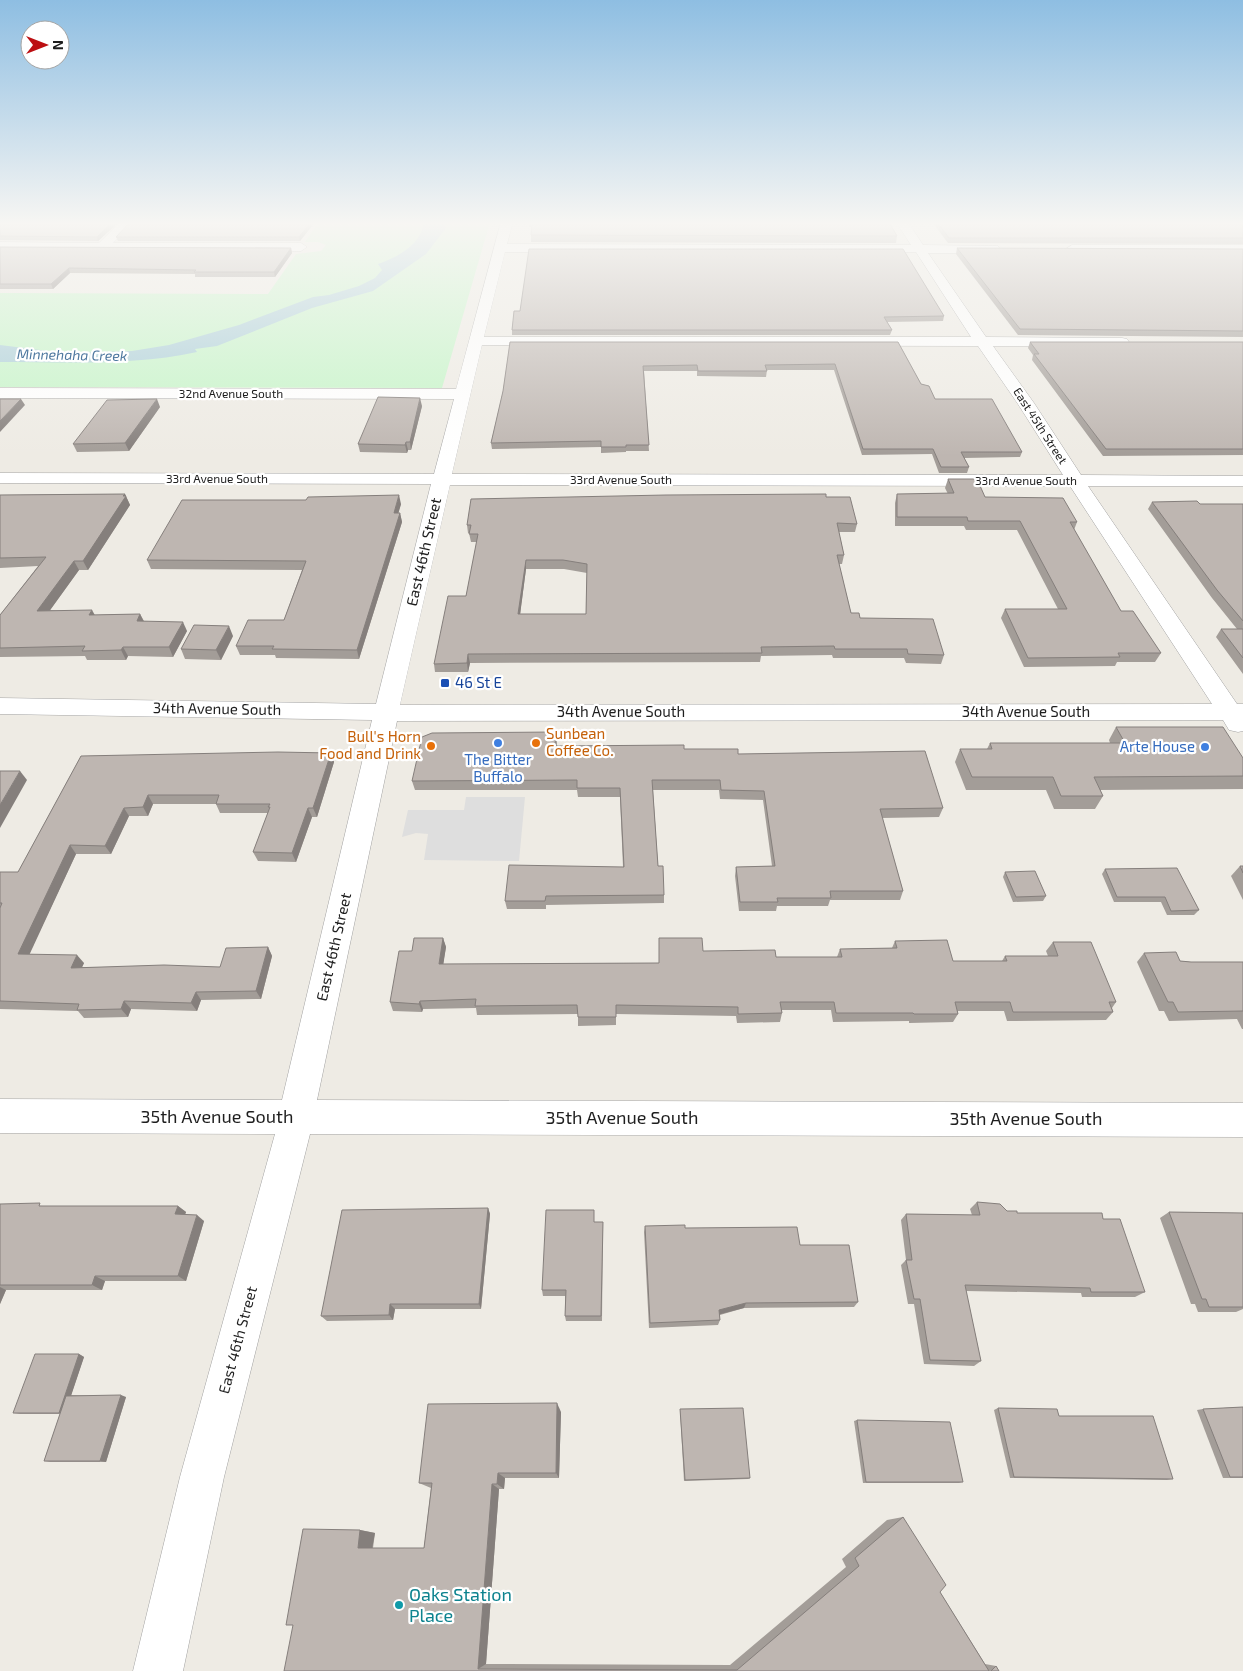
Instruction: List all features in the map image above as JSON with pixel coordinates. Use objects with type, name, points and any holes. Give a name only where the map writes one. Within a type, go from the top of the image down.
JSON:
[{"type":"street","name":"East 46th Street","points":[[158,1671],[202,1477],[296,1117],[360,825],[441,480],[487,300]]},
{"type":"street","name":"East 45th Street","points":[[954,300],[1239,718]]},
{"type":"street","points":[[476,341],[1135,342]]},
{"type":"street","name":"32nd Avenue South","points":[[0,393],[462,394]]},
{"type":"street","name":"33rd Avenue South","points":[[0,478],[1243,481]]},
{"type":"street","name":"34th Avenue South","points":[[0,706],[388,712],[1239,718]]},
{"type":"street","name":"35th Avenue South","points":[[0,1116],[1243,1120]]},
{"type":"green space","points":[[0,300],[467,300],[442,388],[0,387]]},
{"type":"shaded area","points":[[466,797],[525,797],[519,861],[424,860],[428,834],[416,833],[402,837],[408,810],[464,810]]},
{"type":"water","name":"Minnehaha Creek","points":[[305,300],[341,300],[312,308],[217,346],[195,349],[197,352],[124,361],[74,363],[0,362],[0,345],[64,353],[132,351],[169,345],[239,325]]},
{"type":"building","points":[[522,300],[934,300],[944,316],[884,317],[892,330],[512,330],[514,311],[520,311]]},
{"type":"building","points":[[997,300],[1243,300],[1243,331],[1020,329]]},
{"type":"building","points":[[510,342],[898,342],[921,384],[929,386],[935,399],[992,399],[1022,452],[961,452],[969,467],[941,467],[933,449],[863,449],[835,364],[765,365],[767,371],[698,371],[697,365],[643,366],[649,445],[601,447],[601,441],[491,443],[503,391]]},
{"type":"building","points":[[1030,342],[1243,342],[1243,449],[1106,449],[1034,354],[1039,354]]},
{"type":"building","points":[[378,397],[420,398],[410,442],[406,442],[405,445],[358,444]]},
{"type":"building","points":[[0,399],[21,399],[0,421]]},
{"type":"building","points":[[157,399],[125,443],[73,444],[107,400]]},
{"type":"building","points":[[948,479],[977,479],[985,497],[1063,498],[1077,522],[1070,522],[1121,611],[1133,611],[1161,653],[1118,653],[1120,657],[1028,658],[1005,609],[1067,609],[1020,521],[968,521],[967,517],[897,517],[897,494],[954,493]]},
{"type":"building","points":[[125,494],[123,496],[126,496],[83,561],[74,561],[37,611],[92,610],[89,615],[140,614],[137,621],[183,622],[169,647],[123,647],[121,650],[82,651],[85,646],[0,648],[0,615],[46,557],[0,558],[0,495]]},
{"type":"building","points":[[826,494],[826,497],[850,497],[857,524],[837,523],[844,555],[837,555],[851,613],[859,613],[860,618],[933,619],[944,655],[908,654],[907,649],[835,649],[834,646],[761,647],[762,653],[468,654],[467,663],[434,664],[448,596],[466,596],[478,534],[469,534],[471,525],[467,525],[471,499]],"holes":[[[526,560],[563,560],[587,564],[586,614],[518,614]]]},
{"type":"building","points":[[399,495],[394,513],[400,513],[357,650],[272,649],[274,646],[236,646],[248,620],[284,620],[306,561],[147,560],[182,500],[306,500],[308,497]]},
{"type":"building","points":[[1197,501],[1200,504],[1243,504],[1243,621],[1217,590],[1152,502]]},
{"type":"building","points":[[194,625],[229,626],[216,650],[181,649]]},
{"type":"building","points":[[1221,629],[1243,629],[1243,658]]},
{"type":"building","points":[[1116,727],[1223,727],[1243,758],[1243,776],[1094,777],[1103,796],[1061,796],[1053,777],[972,777],[960,749],[992,749],[990,743],[1125,743]]},
{"type":"building","points":[[556,732],[555,746],[684,745],[684,749],[738,749],[738,754],[925,751],[943,808],[880,809],[903,891],[830,891],[831,898],[777,898],[778,902],[740,902],[736,867],[775,866],[764,791],[721,790],[720,780],[652,780],[658,866],[663,866],[664,895],[546,896],[545,901],[505,901],[509,865],[624,867],[620,788],[577,788],[577,780],[412,781],[422,737],[432,733]]},
{"type":"building","points":[[278,752],[331,753],[313,808],[308,808],[292,853],[253,852],[270,804],[216,804],[219,795],[148,795],[143,807],[124,808],[105,846],[70,845],[18,954],[77,955],[71,968],[164,965],[220,967],[226,948],[268,947],[256,991],[196,992],[191,1003],[124,1001],[121,1009],[77,1010],[79,1004],[0,1001],[0,908],[2,903],[0,903],[0,872],[18,872],[81,756]]},
{"type":"building","points":[[0,771],[20,771],[0,805]]},
{"type":"building","points":[[1177,868],[1199,910],[1171,911],[1165,897],[1117,897],[1105,869]]},
{"type":"building","points":[[1035,871],[1046,896],[1016,897],[1005,872]]},
{"type":"building","points":[[414,938],[443,938],[439,964],[659,963],[659,938],[702,938],[703,951],[775,950],[776,957],[842,957],[840,949],[897,948],[895,941],[947,940],[953,961],[1007,961],[1005,956],[1058,956],[1053,942],[1091,942],[1116,1002],[1109,1002],[1113,1012],[1013,1012],[1010,1002],[955,1002],[958,1014],[836,1013],[834,1002],[780,1002],[782,1013],[738,1014],[738,1007],[616,1005],[616,1017],[578,1017],[577,1005],[475,1006],[476,999],[420,1001],[419,1004],[390,1002],[399,951],[412,951]]},
{"type":"building","points":[[1176,952],[1180,961],[1243,962],[1243,1011],[1178,1012],[1173,1002],[1168,1002],[1144,953]]},
{"type":"building","points":[[977,1202],[1000,1204],[1007,1211],[1017,1211],[1017,1213],[1102,1213],[1103,1219],[1120,1219],[1145,1292],[1091,1292],[1090,1288],[965,1285],[981,1361],[930,1360],[920,1299],[914,1299],[906,1260],[912,1260],[906,1214],[980,1215]]},
{"type":"building","points":[[40,1203],[39,1206],[178,1206],[175,1214],[197,1215],[178,1276],[95,1276],[92,1285],[0,1285],[0,1204]]},
{"type":"building","points":[[488,1208],[479,1304],[390,1304],[389,1315],[321,1316],[342,1210]]},
{"type":"building","points":[[546,1210],[594,1210],[594,1222],[603,1222],[601,1316],[565,1316],[566,1290],[542,1290]]},
{"type":"building","points":[[1169,1212],[1243,1213],[1243,1307],[1209,1307],[1206,1299],[1202,1299]]},
{"type":"building","points":[[685,1225],[685,1228],[797,1227],[800,1245],[849,1245],[858,1302],[746,1303],[719,1310],[720,1320],[650,1323],[645,1226]]},
{"type":"building","points":[[35,1354],[79,1354],[59,1413],[13,1413]]},
{"type":"building","points":[[121,1395],[100,1461],[44,1461],[66,1396]]},
{"type":"building","name":"Oaks Station Place","points":[[557,1403],[556,1473],[498,1473],[497,1484],[492,1484],[478,1669],[737,1670],[859,1566],[855,1558],[903,1517],[946,1585],[940,1592],[989,1671],[284,1671],[293,1625],[286,1625],[303,1529],[360,1530],[358,1548],[424,1548],[432,1483],[419,1483],[428,1404]]},
{"type":"building","points":[[1243,1407],[1243,1477],[1230,1477],[1203,1409]]},
{"type":"building","points":[[743,1408],[750,1478],[685,1480],[680,1409]]},
{"type":"building","points":[[998,1408],[1057,1409],[1059,1416],[1153,1416],[1173,1479],[1014,1477]]},
{"type":"building","points":[[857,1420],[950,1422],[963,1482],[866,1482]]},
{"type":"building","points":[[996,1666],[999,1671],[991,1671]]},
{"type":"place","name":"46 St E","points":[[445,683]]},
{"type":"place","name":"The Bitter Buffalo","points":[[498,743]]},
{"type":"place","name":"Sunbean Coffee Co.","points":[[536,743]]},
{"type":"place","name":"Bull's Horn Food and Drink","points":[[431,746]]},
{"type":"place","name":"Arte House","points":[[1205,747]]},
{"type":"place","name":"Oaks Station Place","points":[[399,1605]]}]
